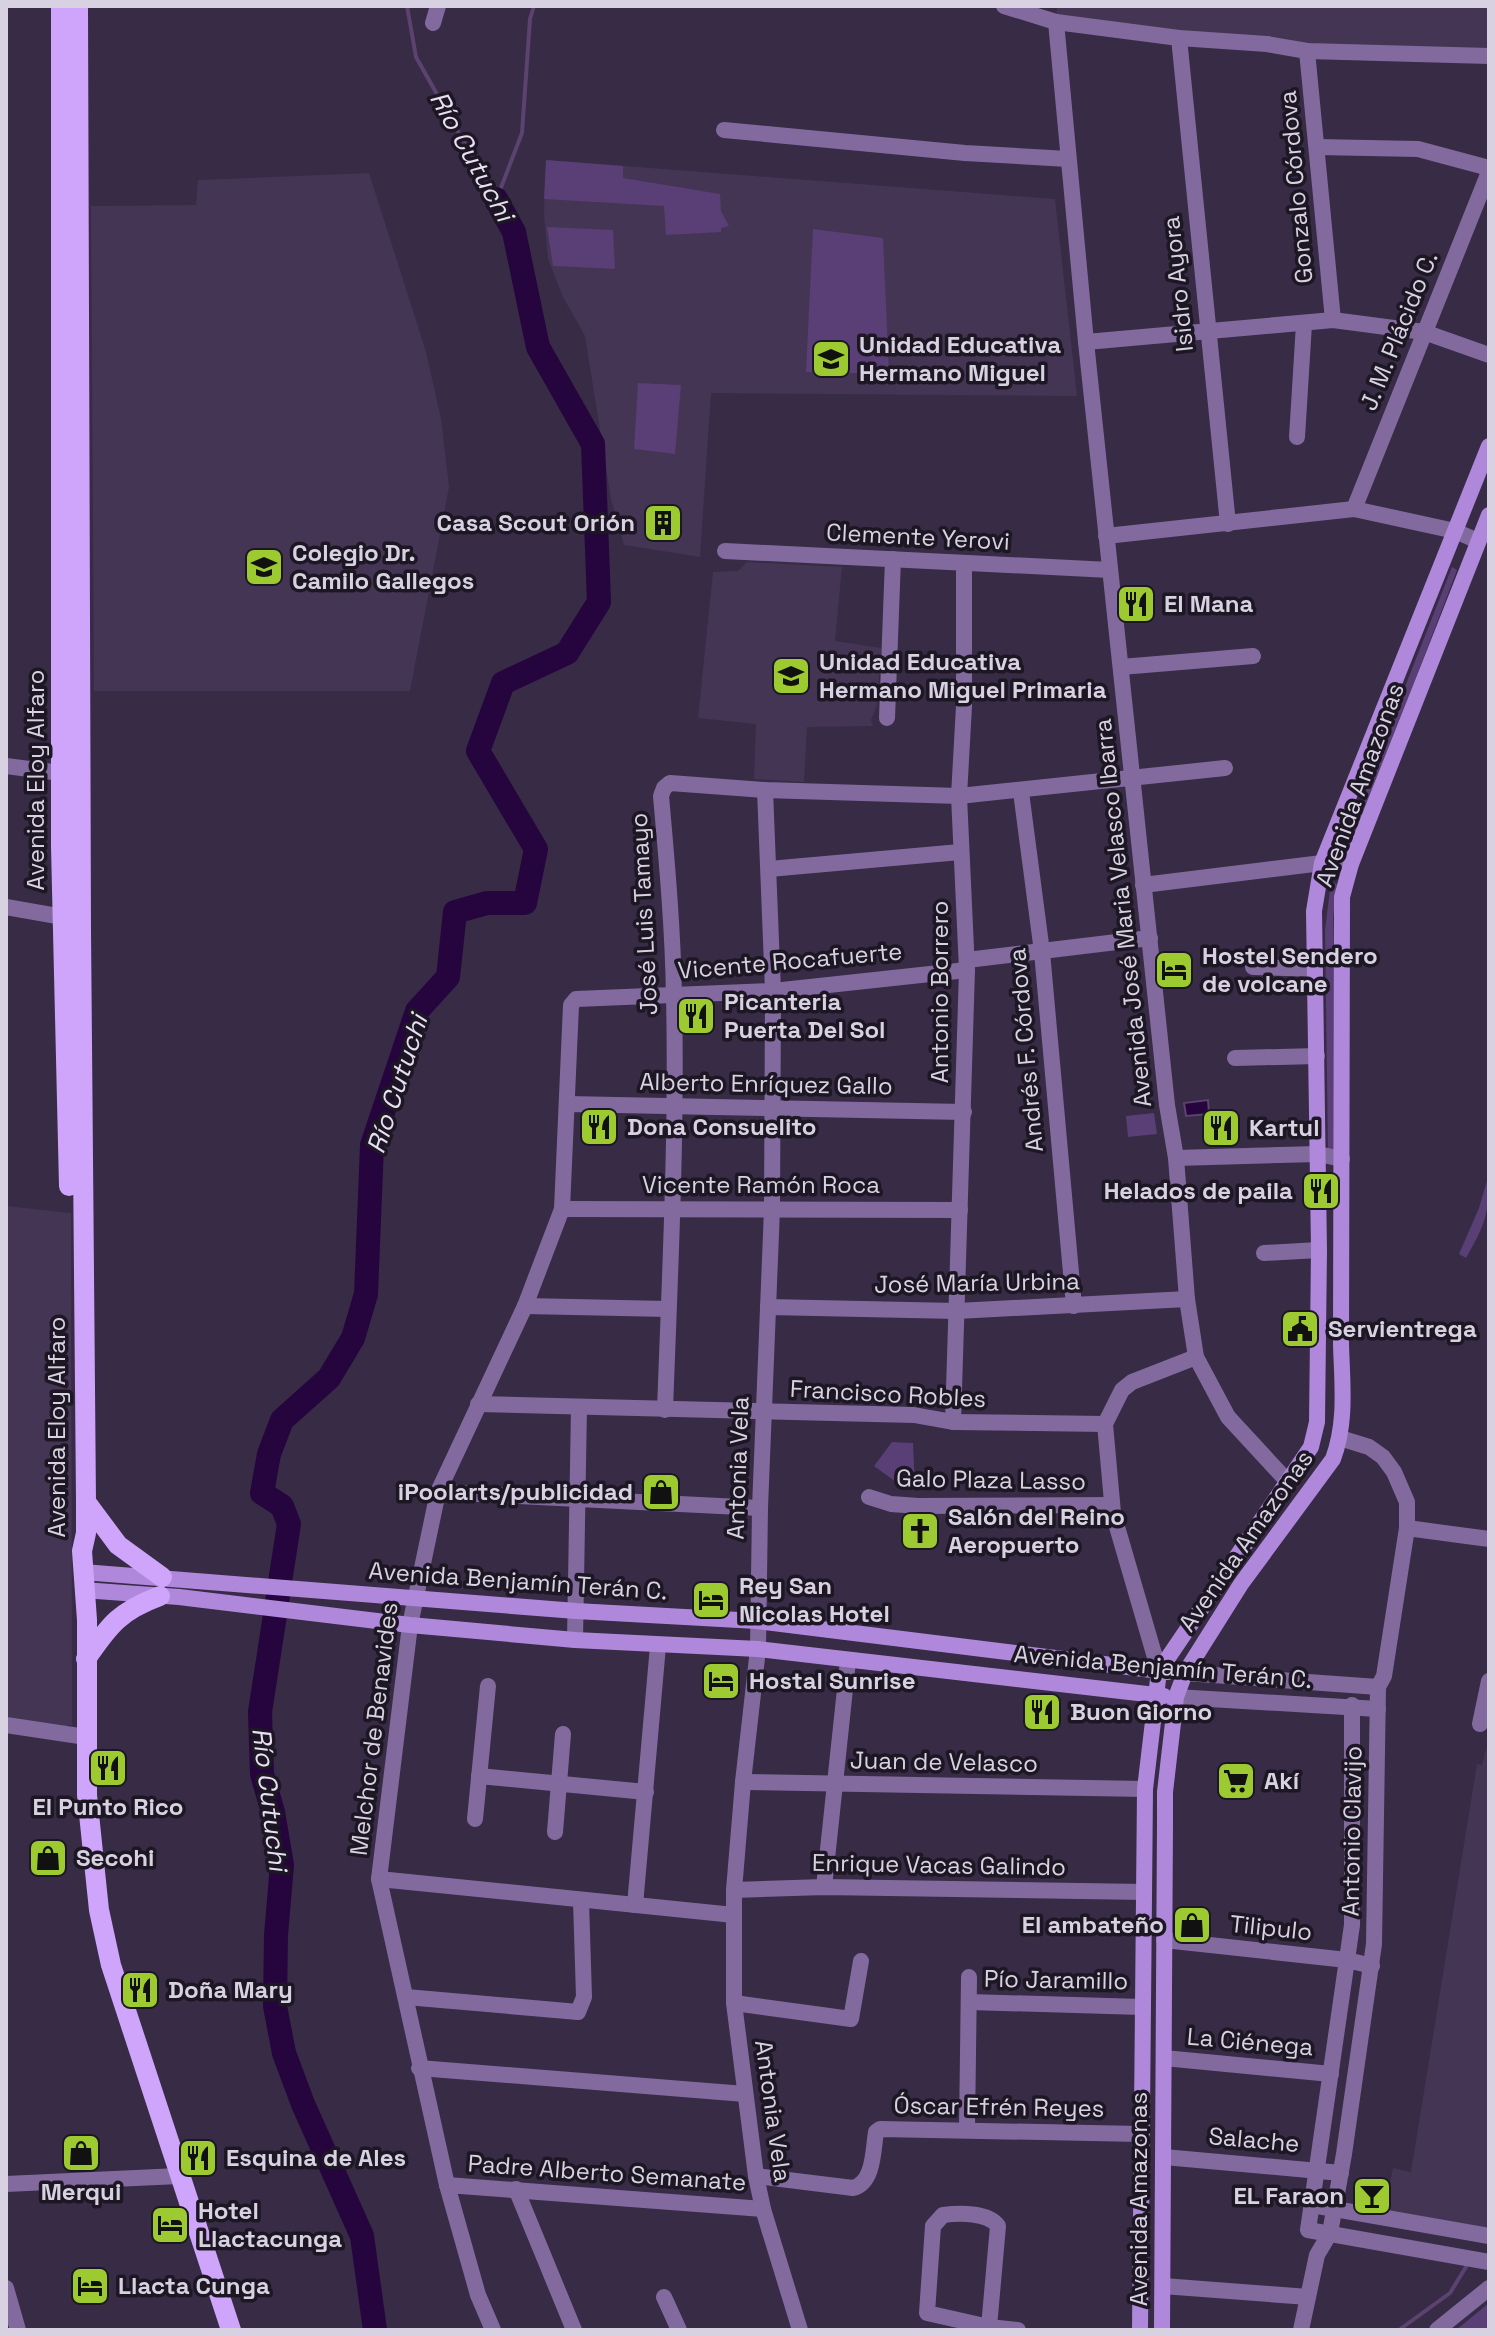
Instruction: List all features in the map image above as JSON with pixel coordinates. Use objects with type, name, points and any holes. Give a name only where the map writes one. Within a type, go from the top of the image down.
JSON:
[{"type":"main road","name":"Avenida Eloy Alfaro","points":[[61,6],[63,917],[75,1381],[73,1537],[83,1571]]},
{"type":"main road","name":"Avenida Eloy Alfaro","points":[[78,6],[80,914],[86,1502],[83,1571],[87,1620],[87,1795],[99,1910],[111,1965],[231,2330]]},
{"type":"main road","name":"Avenida Amazonas","points":[[1140,2330],[1145,1789],[1159,1671],[1311,1447],[1317,1422],[1319,1250],[1314,911],[1322,863],[1489,446]]},
{"type":"main road","name":"Avenida Amazonas","points":[[1162,2330],[1165,1792],[1176,1697],[1185,1673],[1241,1584],[1333,1459],[1340,1438],[1344,1408],[1341,1344],[1342,897],[1351,864],[1489,515]]},
{"type":"main road","points":[[86,1502],[118,1545],[167,1590],[132,1607],[108,1628],[86,1659]]},
{"type":"main road","name":"Avenida Benjamín Terán C.","points":[[83,1571],[167,1590],[406,1624],[658,1646],[758,1649],[1176,1697]]},
{"type":"main road","name":"Avenida Benjamín Terán C.","points":[[167,1590],[185,1579],[576,1611],[757,1621],[1185,1673]]},
{"type":"street","points":[[433,23],[438,6]]},
{"type":"street","points":[[1004,6],[1056,22],[1179,38],[1267,44],[1307,51],[1489,56]]},
{"type":"street","name":"Avenida José Maria Velasco Ibarra","points":[[1056,22],[1131,780],[1167,1105],[1176,1158],[1187,1299],[1196,1357],[1228,1417],[1288,1482]]},
{"type":"street","name":"Isidro Ayora","points":[[1179,38],[1206,331],[1228,524]]},
{"type":"street","name":"Gonzalo Córdova","points":[[1307,51],[1333,320]]},
{"type":"street","points":[[724,130],[965,153],[1068,159]]},
{"type":"street","points":[[1317,147],[1418,149],[1489,170]]},
{"type":"street","name":"J. M. Plácido C.","points":[[1354,509],[1489,170]]},
{"type":"street","points":[[1086,342],[1333,320],[1424,332],[1489,355]]},
{"type":"street","points":[[1297,437],[1304,324]]},
{"type":"street","points":[[1106,536],[1354,509],[1455,531],[1478,541]]},
{"type":"street","name":"Clemente Yerovi","points":[[725,551],[1110,570]]},
{"type":"street","points":[[887,718],[893,559]]},
{"type":"street","name":"Antonio Borrero","points":[[953,1422],[967,965],[959,796],[964,706],[964,563]]},
{"type":"street","points":[[1121,667],[1253,656]]},
{"type":"street","points":[[6,766],[61,773]]},
{"type":"street","name":"José Luis Tamayo","points":[[665,1410],[675,1106],[674,995],[661,796],[664,788],[670,783],[765,790],[959,796],[1021,792],[1225,768]]},
{"type":"street","name":"Antonia Vela","points":[[765,790],[773,991],[772,1209],[760,1508],[758,1649],[734,1890],[734,2003],[756,2176],[800,2330]]},
{"type":"street","name":"Andrés F. Córdova","points":[[1021,792],[1042,952],[1074,1306]]},
{"type":"street","points":[[769,869],[960,852]]},
{"type":"street","points":[[1143,885],[1322,863],[1351,864]]},
{"type":"street","points":[[6,907],[63,917]]},
{"type":"street","name":"Vicente Rocafuerte","points":[[571,1005],[576,999],[773,991],[1150,938]]},
{"type":"street","points":[[1253,967],[1315,969]]},
{"type":"street","name":"Melchor de Benavides","points":[[493,2330],[478,2295],[447,2185],[379,1879],[409,1597],[438,1492],[525,1306],[562,1209],[571,1005]]},
{"type":"street","points":[[1235,1058],[1317,1056]]},
{"type":"street","name":"Alberto Enríquez Gallo","points":[[567,1104],[964,1112]]},
{"type":"street","points":[[1176,1158],[1318,1154],[1342,1159]]},
{"type":"street","name":"Vicente Ramón Roca","points":[[562,1209],[960,1210]]},
{"type":"street","points":[[1264,1253],[1319,1250]]},
{"type":"street","name":"José María Urbina","points":[[768,1307],[957,1311],[1187,1299]]},
{"type":"street","points":[[525,1306],[668,1309]]},
{"type":"street","points":[[1159,1671],[1112,1505],[1105,1424],[1122,1390],[1132,1382],[1196,1357]]},
{"type":"street","name":"Francisco Robles","points":[[478,1404],[914,1415],[953,1422],[1105,1424]]},
{"type":"street","points":[[575,1640],[579,1407]]},
{"type":"street","name":"Antonio Clavijo","points":[[1301,2330],[1317,2255],[1330,2233],[1335,2209],[1372,1966],[1378,1687],[1384,1676],[1407,1528],[1407,1502],[1394,1472],[1383,1457],[1369,1447],[1340,1438]]},
{"type":"street","points":[[438,1492],[760,1508]]},
{"type":"street","name":"Galo Plaza Lasso","points":[[869,1497],[891,1504],[918,1506],[1112,1505]]},
{"type":"street","points":[[1407,1528],[1489,1539]]},
{"type":"street","points":[[635,1905],[658,1646]]},
{"type":"street","points":[[824,1887],[848,1661]]},
{"type":"street","name":"Avenida Benjamín Terán C.","points":[[1185,1673],[1378,1687]]},
{"type":"street","points":[[1480,1724],[1489,1681]]},
{"type":"street","points":[[475,1819],[488,1686]]},
{"type":"street","name":"Avenida Benjamín Terán C.","points":[[1176,1697],[1352,1705],[1378,1709]]},
{"type":"street","name":"Antonio Clavijo","points":[[1317,2255],[1308,2230],[1352,1925],[1352,1705]]},
{"type":"street","points":[[6,1725],[86,1737]]},
{"type":"street","points":[[555,1832],[563,1734]]},
{"type":"street","points":[[479,1776],[646,1792]]},
{"type":"street","name":"Juan de Velasco","points":[[743,1782],[1145,1789]]},
{"type":"street","points":[[379,1879],[734,1915]]},
{"type":"street","name":"Enrique Vacas Galindo","points":[[734,1890],[824,1887],[1144,1892]]},
{"type":"street","points":[[406,1997],[574,2013],[581,2008],[584,1997],[581,1901]]},
{"type":"street","name":"Tilipulo","points":[[1164,1940],[1347,1960],[1372,1966]]},
{"type":"street","points":[[734,2003],[851,2019],[861,1961]]},
{"type":"street","points":[[967,2129],[969,1977]]},
{"type":"street","name":"Pío Jaramillo","points":[[969,2002],[1142,2007]]},
{"type":"street","name":"La Ciénega","points":[[1164,2058],[1331,2074]]},
{"type":"street","points":[[419,2068],[745,2094]]},
{"type":"street","name":"Óscar Efrén Reyes","points":[[756,2176],[853,2188],[864,2183],[867,2177],[878,2130],[1141,2134]]},
{"type":"street","name":"Salache","points":[[1164,2157],[1341,2173]]},
{"type":"street","points":[[6,2184],[179,2176]]},
{"type":"street","name":"Padre Alberto Semanate","points":[[447,2185],[763,2209]]},
{"type":"street","points":[[516,2189],[574,2330]]},
{"type":"street","points":[[1312,2205],[1489,2236]]},
{"type":"street","points":[[989,2327],[998,2226],[990,2217],[954,2213],[943,2215],[933,2226],[927,2313],[989,2327],[1018,2330]]},
{"type":"street","points":[[1308,2230],[1487,2262]]},
{"type":"street","points":[[1163,2286],[1308,2297]]},
{"type":"street","points":[[6,2288],[18,2330]]},
{"type":"street","points":[[1437,2330],[1489,2288]]},
{"type":"street","points":[[664,2297],[679,2330]]},
{"type":"shaded area","points":[[1057,6],[1489,6],[1489,57],[1307,51],[1056,22]]},
{"type":"shaded area","name":"Unidad Educativa Hermano Miguel","points":[[546,160],[1055,199],[1077,396],[711,393],[700,557],[624,545],[611,499],[585,336],[563,297],[548,259],[544,214]]},
{"type":"shaded area","points":[[546,160],[623,166],[623,178],[720,194],[721,211],[729,226],[721,228],[721,232],[666,235],[664,206],[544,199]]},
{"type":"shaded area","points":[[369,173],[426,352],[441,419],[449,487],[410,691],[94,691],[91,206],[196,205],[198,180]]},
{"type":"shaded area","points":[[547,227],[613,230],[615,269],[553,266]]},
{"type":"shaded area","points":[[813,229],[883,238],[889,374],[806,372]]},
{"type":"shaded area","points":[[638,383],[681,385],[675,454],[634,449]]},
{"type":"shaded area","name":"Unidad Educativa Hermano Miguel Primaria","points":[[747,562],[842,567],[835,641],[881,648],[877,705],[871,720],[873,726],[807,727],[804,782],[754,779],[756,724],[698,718],[713,572],[738,571]]},
{"type":"shaded area","points":[[1452,567],[1457,570],[1347,859],[1339,855]]},
{"type":"shaded area","points":[[1331,882],[1337,884],[1333,918],[1338,1154],[1328,1154],[1325,930]]},
{"type":"shaded area","points":[[1208,1100],[1209,1114],[1186,1116],[1184,1103]]},
{"type":"shaded area","points":[[1154,1113],[1157,1134],[1128,1137],[1126,1116]]},
{"type":"shaded area","points":[[1489,1174],[1485,1218],[1466,1258],[1459,1254],[1479,1208]]},
{"type":"shaded area","points":[[6,1206],[71,1213],[72,1725],[59,1727],[6,1719]]},
{"type":"shaded area","points":[[892,1442],[913,1443],[915,1486],[896,1482],[874,1466]]},
{"type":"shaded area","points":[[1489,1738],[1489,2231],[1384,2211],[1393,2168],[1411,2172],[1477,1764],[1482,1765]]},
{"type":"shaded area","points":[[1489,2303],[1489,2330],[1456,2330]]},
{"type":"waterway","name":"Río Cutuchi","points":[[407,6],[416,57],[496,199]]},
{"type":"waterway","points":[[497,198],[522,133],[530,19],[534,6]]},
{"type":"waterway","name":"Río Cutuchi","points":[[375,2330],[362,2236],[303,2104],[284,2053],[275,2006],[276,1935],[282,1865],[273,1812],[262,1774],[260,1712],[289,1524],[282,1506],[262,1493],[269,1454],[282,1420],[329,1378],[353,1338],[366,1294],[372,1145],[417,1011],[448,977],[455,912],[487,903],[525,903],[536,849],[478,751],[503,683],[567,653],[599,602],[593,444],[538,347],[514,232],[496,199]]},
{"type":"waterway","points":[[1399,2330],[1450,2293],[1469,2262]]},
{"type":"place","name":"Unidad Educativa Hermano Miguel","points":[[831,359]]},
{"type":"place","name":"Casa Scout Orión","points":[[663,523]]},
{"type":"place","name":"Colegio Dr. Camilo Gallegos","points":[[264,567]]},
{"type":"place","name":"El Mana","points":[[1136,604]]},
{"type":"place","name":"Unidad Educativa Hermano Miguel Primaria","points":[[791,676]]},
{"type":"place","name":"Hostel Sendero de volcane","points":[[1174,970]]},
{"type":"place","name":"Picanteria Puerta Del Sol","points":[[696,1016]]},
{"type":"place","name":"Dona Consuelito","points":[[599,1127]]},
{"type":"place","name":"Kartul","points":[[1221,1128]]},
{"type":"place","name":"Helados de paila","points":[[1321,1191]]},
{"type":"place","name":"Servientrega","points":[[1300,1329]]},
{"type":"place","name":"iPoolarts/publicidad","points":[[661,1492]]},
{"type":"place","name":"Salón del Reino Aeropuerto","points":[[920,1531]]},
{"type":"place","name":"Rey San Nicolas Hotel","points":[[711,1600]]},
{"type":"place","name":"Hostal Sunrise","points":[[721,1681]]},
{"type":"place","name":"Buon Giorno","points":[[1042,1712]]},
{"type":"place","name":"El Punto Rico","points":[[108,1768]]},
{"type":"place","name":"Akí","points":[[1236,1781]]},
{"type":"place","name":"Secohi","points":[[48,1858]]},
{"type":"place","name":"El ambateño","points":[[1192,1925]]},
{"type":"place","name":"Doña Mary","points":[[140,1990]]},
{"type":"place","name":"Merqui","points":[[81,2153]]},
{"type":"place","name":"Esquina de Ales","points":[[198,2158]]},
{"type":"place","name":"EL Faraon","points":[[1372,2196]]},
{"type":"place","name":"Hotel Llactacunga","points":[[170,2225]]},
{"type":"place","name":"Llacta Cunga","points":[[90,2286]]}]
